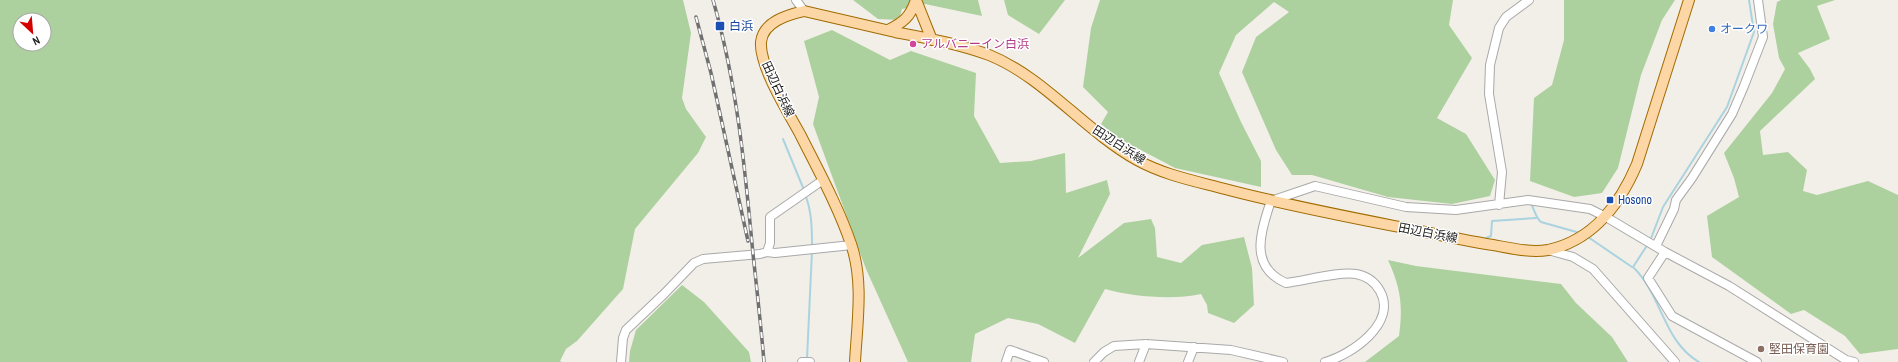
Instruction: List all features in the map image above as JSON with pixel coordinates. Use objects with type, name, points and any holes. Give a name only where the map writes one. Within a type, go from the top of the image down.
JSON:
[{"type":"main road","points":[[888,30],[899,25],[911,14],[916,0]]},
{"type":"main road","points":[[916,0],[932,40]]},
{"type":"main road","name":"田辺白浜線","points":[[855,362],[858,301],[857,266],[852,245],[823,180],[775,87],[762,54],[762,35],[768,26],[795,14],[804,11],[932,40],[990,56],[1032,79],[1098,134],[1137,160],[1182,178],[1271,202],[1466,241],[1525,250],[1547,250],[1565,244],[1587,232],[1606,217],[1628,186],[1637,164],[1689,0]]},
{"type":"street","points":[[796,0],[804,11]]},
{"type":"street","points":[[1499,205],[1502,172],[1489,94],[1490,65],[1499,28],[1506,17],[1530,0]]},
{"type":"street","points":[[1654,246],[1674,209],[1676,200],[1692,178],[1732,114],[1744,86],[1763,37],[1758,0]]},
{"type":"street","points":[[767,252],[770,242],[770,217],[823,180]]},
{"type":"street","points":[[1325,362],[1345,354],[1362,343],[1374,331],[1382,318],[1384,304],[1382,294],[1376,285],[1370,279],[1356,274],[1345,274],[1286,283],[1271,274],[1265,268],[1261,257],[1261,244],[1266,215],[1271,202],[1315,186],[1406,207],[1456,210],[1528,200],[1590,209],[1654,246],[1729,286],[1846,361],[1854,362]]},
{"type":"street","points":[[621,362],[623,338],[626,330],[674,284],[694,262],[767,252],[775,253],[852,245]]},
{"type":"street","points":[[1547,250],[1573,257],[1593,269],[1675,362]]},
{"type":"street","points":[[1665,252],[1648,278],[1672,316],[1757,362]]},
{"type":"street","points":[[1139,362],[1146,344]]},
{"type":"street","points":[[1094,362],[1104,352],[1114,346],[1146,344],[1231,350],[1283,362]]},
{"type":"street","points":[[1188,362],[1194,347]]},
{"type":"street","points":[[1006,362],[1010,350],[1044,362]]},
{"type":"street","points":[[804,362],[809,362]]},
{"type":"green space","points":[[0,0],[683,0],[691,33],[682,98],[686,109],[706,137],[698,153],[635,229],[623,289],[577,341],[566,349],[560,361],[562,362],[0,362]]},
{"type":"green space","points":[[853,0],[978,0],[982,16],[925,4],[902,9],[899,20],[878,19]]},
{"type":"green space","points":[[1004,0],[1065,0],[1039,34],[1008,15]]},
{"type":"green space","points":[[1100,0],[1453,0],[1449,25],[1472,58],[1437,118],[1466,134],[1495,180],[1490,196],[1452,204],[1388,197],[1312,175],[1292,175],[1276,150],[1242,72],[1256,37],[1289,12],[1274,2],[1236,35],[1219,73],[1241,122],[1261,161],[1261,187],[1175,168],[1118,138],[1101,124],[1108,112],[1083,87],[1091,28]]},
{"type":"green space","points":[[1564,0],[1675,0],[1662,20],[1641,75],[1618,168],[1602,193],[1574,197],[1530,181],[1534,98],[1552,85],[1564,40]]},
{"type":"green space","points":[[1781,0],[1835,0],[1817,6],[1830,39],[1798,53],[1810,69],[1815,79],[1760,131],[1763,155],[1788,152],[1807,170],[1803,191],[1817,195],[1868,181],[1898,195],[1898,349],[1860,354],[1845,336],[1804,310],[1791,314],[1712,257],[1707,216],[1739,197],[1734,178],[1724,153],[1772,93],[1785,69],[1779,58],[1773,24],[1777,2]]},
{"type":"green space","points":[[832,30],[890,60],[911,51],[976,73],[974,116],[1000,163],[1031,161],[1065,153],[1066,193],[1107,180],[1110,194],[1078,258],[1124,223],[1151,219],[1155,228],[1157,257],[1181,263],[1202,245],[1244,237],[1252,268],[1254,305],[1234,323],[1208,313],[1207,305],[1201,294],[1178,297],[1153,297],[1105,289],[1075,343],[1038,324],[1008,318],[975,334],[971,362],[908,362],[866,269],[813,124],[819,97],[804,41]]},
{"type":"green space","points":[[1388,260],[1416,266],[1561,284],[1576,303],[1612,337],[1628,362],[1365,362],[1399,336],[1401,315],[1400,297],[1396,280]]},
{"type":"green space","points":[[682,285],[704,302],[749,352],[751,362],[629,362],[630,351],[636,330]]},
{"type":"waterway","points":[[1650,241],[1663,207],[1727,107],[1754,32],[1749,0]]},
{"type":"waterway","points":[[783,139],[804,190]]},
{"type":"waterway","points":[[805,194],[812,227],[812,247]]},
{"type":"waterway","points":[[1531,204],[1537,218],[1541,222],[1580,233]]},
{"type":"waterway","points":[[1486,238],[1491,236],[1492,221],[1536,218]]},
{"type":"waterway","points":[[1588,237],[1632,267]]},
{"type":"waterway","points":[[1648,244],[1633,267],[1643,278],[1670,330],[1678,342],[1687,353],[1699,362]]},
{"type":"waterway","points":[[807,359],[812,251]]},
{"type":"railway","points":[[713,0],[728,63],[739,126],[747,190],[764,362]]},
{"type":"railway","points":[[696,17],[711,73],[748,241]]},
{"type":"place","name":"白浜","points":[[720,26]]},
{"type":"place","name":"オークワ","points":[[1712,29]]},
{"type":"place","name":"アルバニーイン白浜","points":[[913,44]]},
{"type":"place","name":"Hosono","points":[[1610,200]]},
{"type":"place","name":"堅田保育園","points":[[1761,349]]}]
